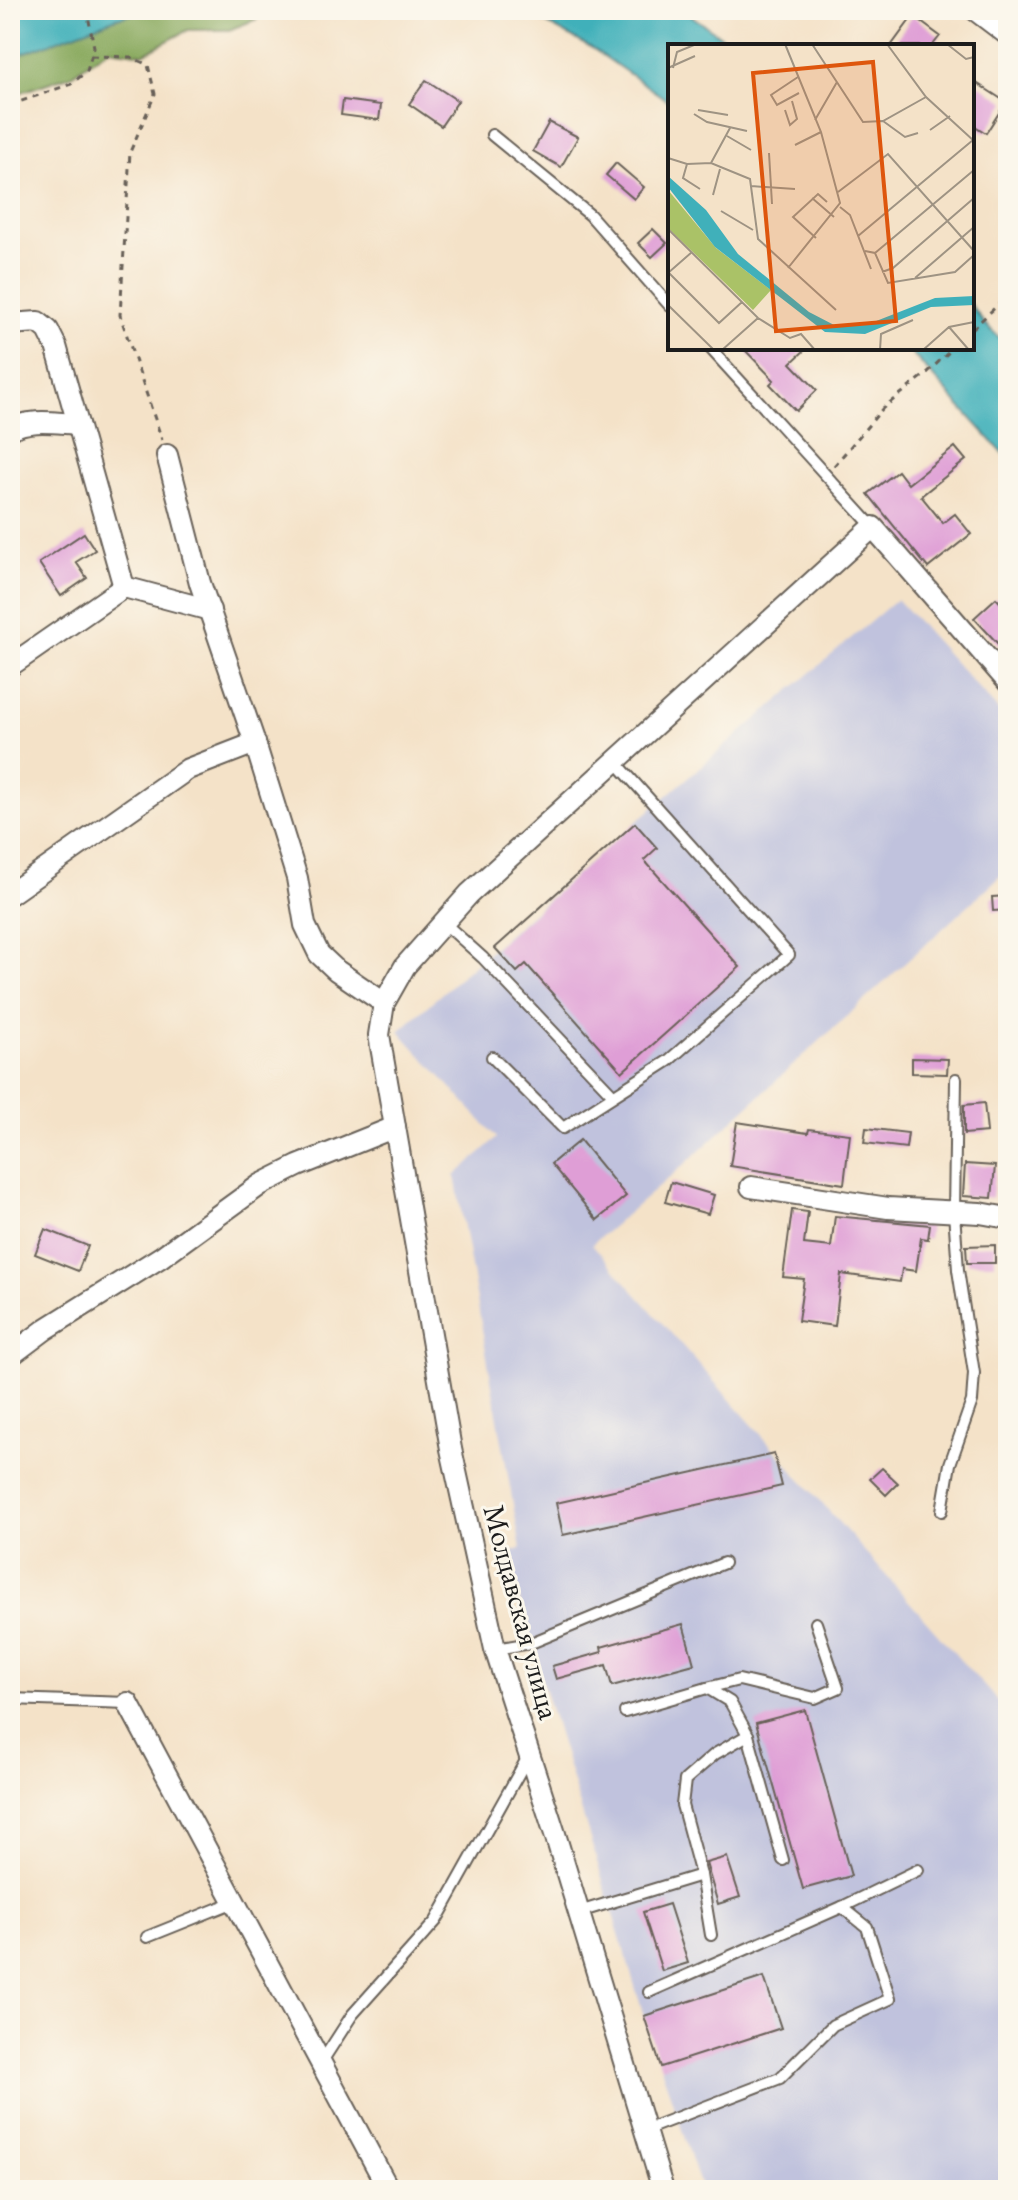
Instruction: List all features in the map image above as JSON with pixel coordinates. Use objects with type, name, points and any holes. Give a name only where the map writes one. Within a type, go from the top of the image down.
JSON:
[{"type":"street","points":[[975,10],[1008,35]]},
{"type":"street","points":[[10,324],[38,322],[48,330],[56,346],[124,587]]},
{"type":"street","points":[[10,429],[41,422],[78,424]]},
{"type":"street","points":[[167,455],[184,527],[297,878],[305,925],[319,954],[336,970],[384,1003],[405,966],[469,894],[873,527],[1008,682]]},
{"type":"street","points":[[10,666],[124,587],[210,610]]},
{"type":"street","points":[[10,894],[188,769],[255,743]]},
{"type":"street","name":"Молдавская улица","points":[[384,1003],[379,1035],[451,1449],[495,1649],[663,2190]]},
{"type":"street","points":[[10,1356],[46,1329],[161,1257],[260,1185],[298,1166],[395,1127]]},
{"type":"street","points":[[751,1187],[888,1208],[1008,1218]]},
{"type":"street","points":[[128,1703],[389,2190]]},
{"type":"lane","points":[[492,135],[590,215],[668,304]]},
{"type":"lane","points":[[712,350],[873,527]]},
{"type":"lane","points":[[492,1057],[563,1128],[668,1061],[789,955],[615,761]]},
{"type":"lane","points":[[443,922],[483,958],[613,1095]]},
{"type":"lane","points":[[942,1511],[950,1464],[972,1401],[974,1373],[958,1270],[954,1212],[956,1079]]},
{"type":"lane","points":[[495,1649],[531,1643],[724,1563]]},
{"type":"lane","points":[[625,1712],[739,1680],[815,1698],[838,1688],[816,1623]]},
{"type":"lane","points":[[707,1688],[730,1702],[748,1735],[783,1860]]},
{"type":"lane","points":[[10,1699],[128,1703]]},
{"type":"lane","points":[[711,1935],[701,1875],[682,1805],[685,1780],[715,1754],[748,1735]]},
{"type":"lane","points":[[321,2063],[352,2015],[436,1921],[529,1755]]},
{"type":"lane","points":[[649,1992],[918,1870]]},
{"type":"lane","points":[[579,1912],[701,1875]]},
{"type":"lane","points":[[147,1937],[234,1902]]},
{"type":"lane","points":[[645,2130],[780,2078],[833,2025],[890,1999],[867,1927],[842,1907]]},
{"type":"path","points":[[10,105],[71,84],[87,71],[94,47],[87,10]]},
{"type":"path","points":[[91,56],[131,57],[148,65],[155,94],[130,152],[120,315],[167,455]]},
{"type":"path","points":[[974,327],[1000,303],[1008,285]]},
{"type":"path","points":[[827,475],[883,408],[951,350]]},
{"type":"shaded area","points":[[897,599],[1008,721],[1008,869],[685,1164],[592,1244],[1008,1713],[1008,2190],[702,2190],[644,2016],[538,1668],[507,1553],[521,1549],[455,1176],[497,1138],[399,1031],[635,823]]},
{"type":"green space","points":[[115,10],[261,10],[257,19],[229,30],[188,30],[143,54],[109,49],[71,75],[10,96],[10,50]]},
{"type":"water","points":[[10,10],[150,10],[117,18],[10,58]]},
{"type":"water","points":[[522,10],[683,10],[732,44],[668,44],[668,101],[592,48]]},
{"type":"water","points":[[974,309],[1008,346],[1008,459],[909,350],[974,350]]},
{"type":"building","points":[[913,16],[940,36],[934,44],[892,44]]},
{"type":"building","points":[[426,80],[458,101],[441,126],[409,104]]},
{"type":"building","points":[[974,81],[1006,102],[986,133],[974,125]]},
{"type":"building","points":[[343,100],[381,105],[379,120],[341,115]]},
{"type":"building","points":[[549,122],[578,137],[561,167],[533,151]]},
{"type":"building","points":[[616,163],[644,187],[634,199],[606,175]]},
{"type":"building","points":[[653,229],[667,243],[652,257],[638,243]]},
{"type":"building","points":[[745,350],[805,350],[791,363],[817,390],[796,411],[770,384],[774,380]]},
{"type":"building","points":[[955,447],[966,460],[921,496],[943,523],[955,514],[971,534],[928,568],[868,494],[898,471],[908,484]]},
{"type":"building","points":[[84,533],[95,550],[76,562],[87,578],[61,596],[39,563]]},
{"type":"building","points":[[996,598],[1008,611],[1008,639],[1000,646],[974,618]]},
{"type":"building","points":[[635,823],[657,848],[644,860],[740,967],[622,1072],[526,964],[517,972],[495,948]]},
{"type":"building","points":[[1008,896],[1008,910],[993,911],[992,897]]},
{"type":"building","points":[[912,1058],[948,1059],[947,1074],[912,1073]]},
{"type":"building","points":[[984,1103],[987,1132],[964,1134],[964,1105]]},
{"type":"building","points":[[737,1122],[808,1133],[809,1129],[850,1134],[844,1184],[730,1166]]},
{"type":"building","points":[[866,1128],[908,1133],[906,1148],[864,1143]]},
{"type":"building","points":[[580,1140],[626,1196],[597,1220],[551,1164]]},
{"type":"building","points":[[965,1164],[995,1166],[992,1198],[963,1196]]},
{"type":"building","points":[[671,1182],[714,1195],[708,1214],[665,1202]]},
{"type":"building","points":[[792,1210],[808,1212],[804,1244],[831,1247],[835,1216],[930,1225],[928,1239],[921,1238],[916,1271],[902,1269],[900,1282],[841,1274],[835,1326],[798,1321],[804,1279],[783,1277]]},
{"type":"building","points":[[45,1229],[88,1246],[78,1271],[35,1254]]},
{"type":"building","points":[[995,1245],[995,1263],[967,1263],[966,1246]]},
{"type":"building","points":[[774,1454],[782,1486],[563,1535],[556,1503]]},
{"type":"building","points":[[882,1468],[898,1483],[886,1495],[870,1479]]},
{"type":"building","points":[[683,1624],[694,1664],[612,1686],[606,1665],[556,1679],[552,1666],[602,1652],[601,1647]]},
{"type":"building","points":[[805,1710],[851,1876],[803,1889],[756,1723]]},
{"type":"building","points":[[727,1857],[740,1897],[718,1904],[706,1863]]},
{"type":"building","points":[[669,1904],[688,1963],[662,1971],[643,1912]]},
{"type":"building","points":[[764,1977],[781,2028],[661,2067],[644,2016]]}]
